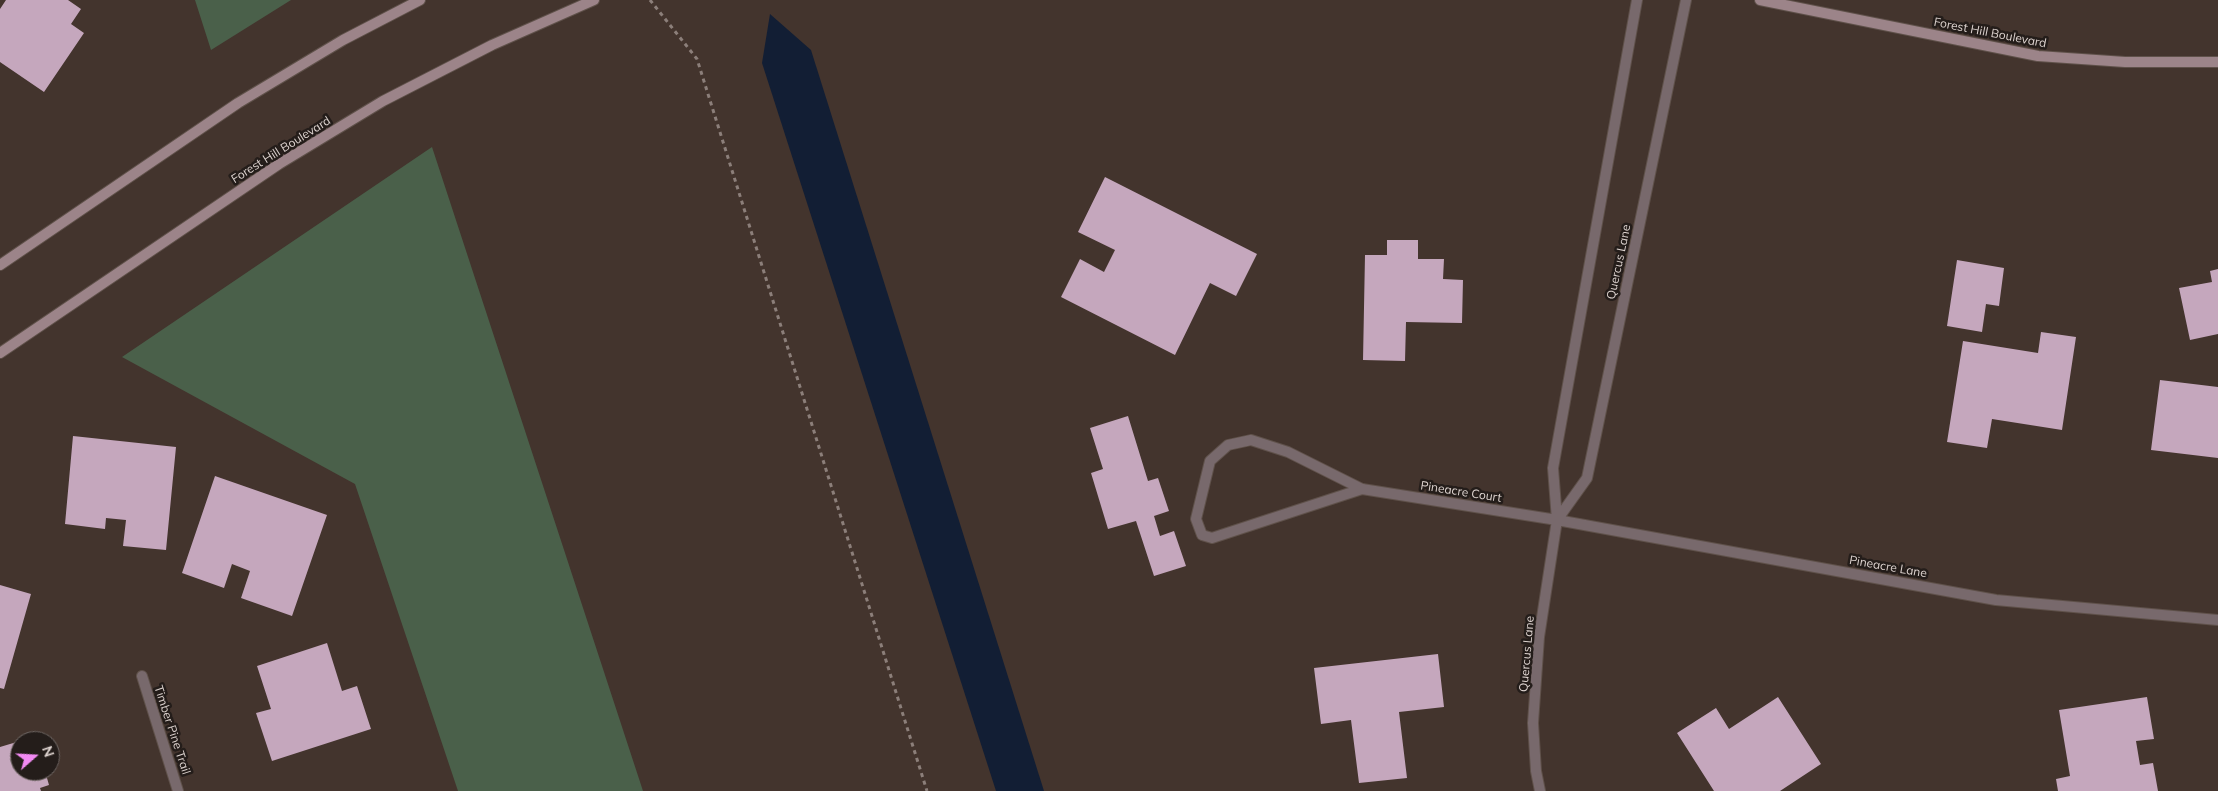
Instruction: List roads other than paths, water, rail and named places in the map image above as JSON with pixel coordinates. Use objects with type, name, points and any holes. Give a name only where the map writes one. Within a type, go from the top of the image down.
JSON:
[{"type":"main road","points":[[0,265],[238,103],[343,40],[420,0]]},
{"type":"main road","name":"Forest Hill Boulevard","points":[[0,353],[279,164],[376,106],[492,45],[594,0]]},
{"type":"main road","name":"Forest Hill Boulevard","points":[[1760,0],[2038,56],[2125,62],[2218,62]]},
{"type":"street","name":"Quercus Lane","points":[[1540,791],[1536,771],[1533,723],[1540,637],[1557,520],[1553,468],[1637,0]]},
{"type":"street","name":"Quercus Lane","points":[[1557,520],[1587,478],[1686,0]]},
{"type":"street","points":[[1252,440],[1288,452],[1362,489],[1212,538],[1202,535],[1196,519],[1210,461],[1228,445],[1252,440]]},
{"type":"street","name":"Pineacre Court","points":[[1362,489],[1557,520]]},
{"type":"street","name":"Pineacre Lane","points":[[1557,520],[1996,600],[2218,620]]},
{"type":"street","name":"Timber Pine Trail","points":[[142,676],[178,791]]},
{"type":"water","points":[[770,14],[811,50],[1044,791],[996,791],[762,63]]}]
